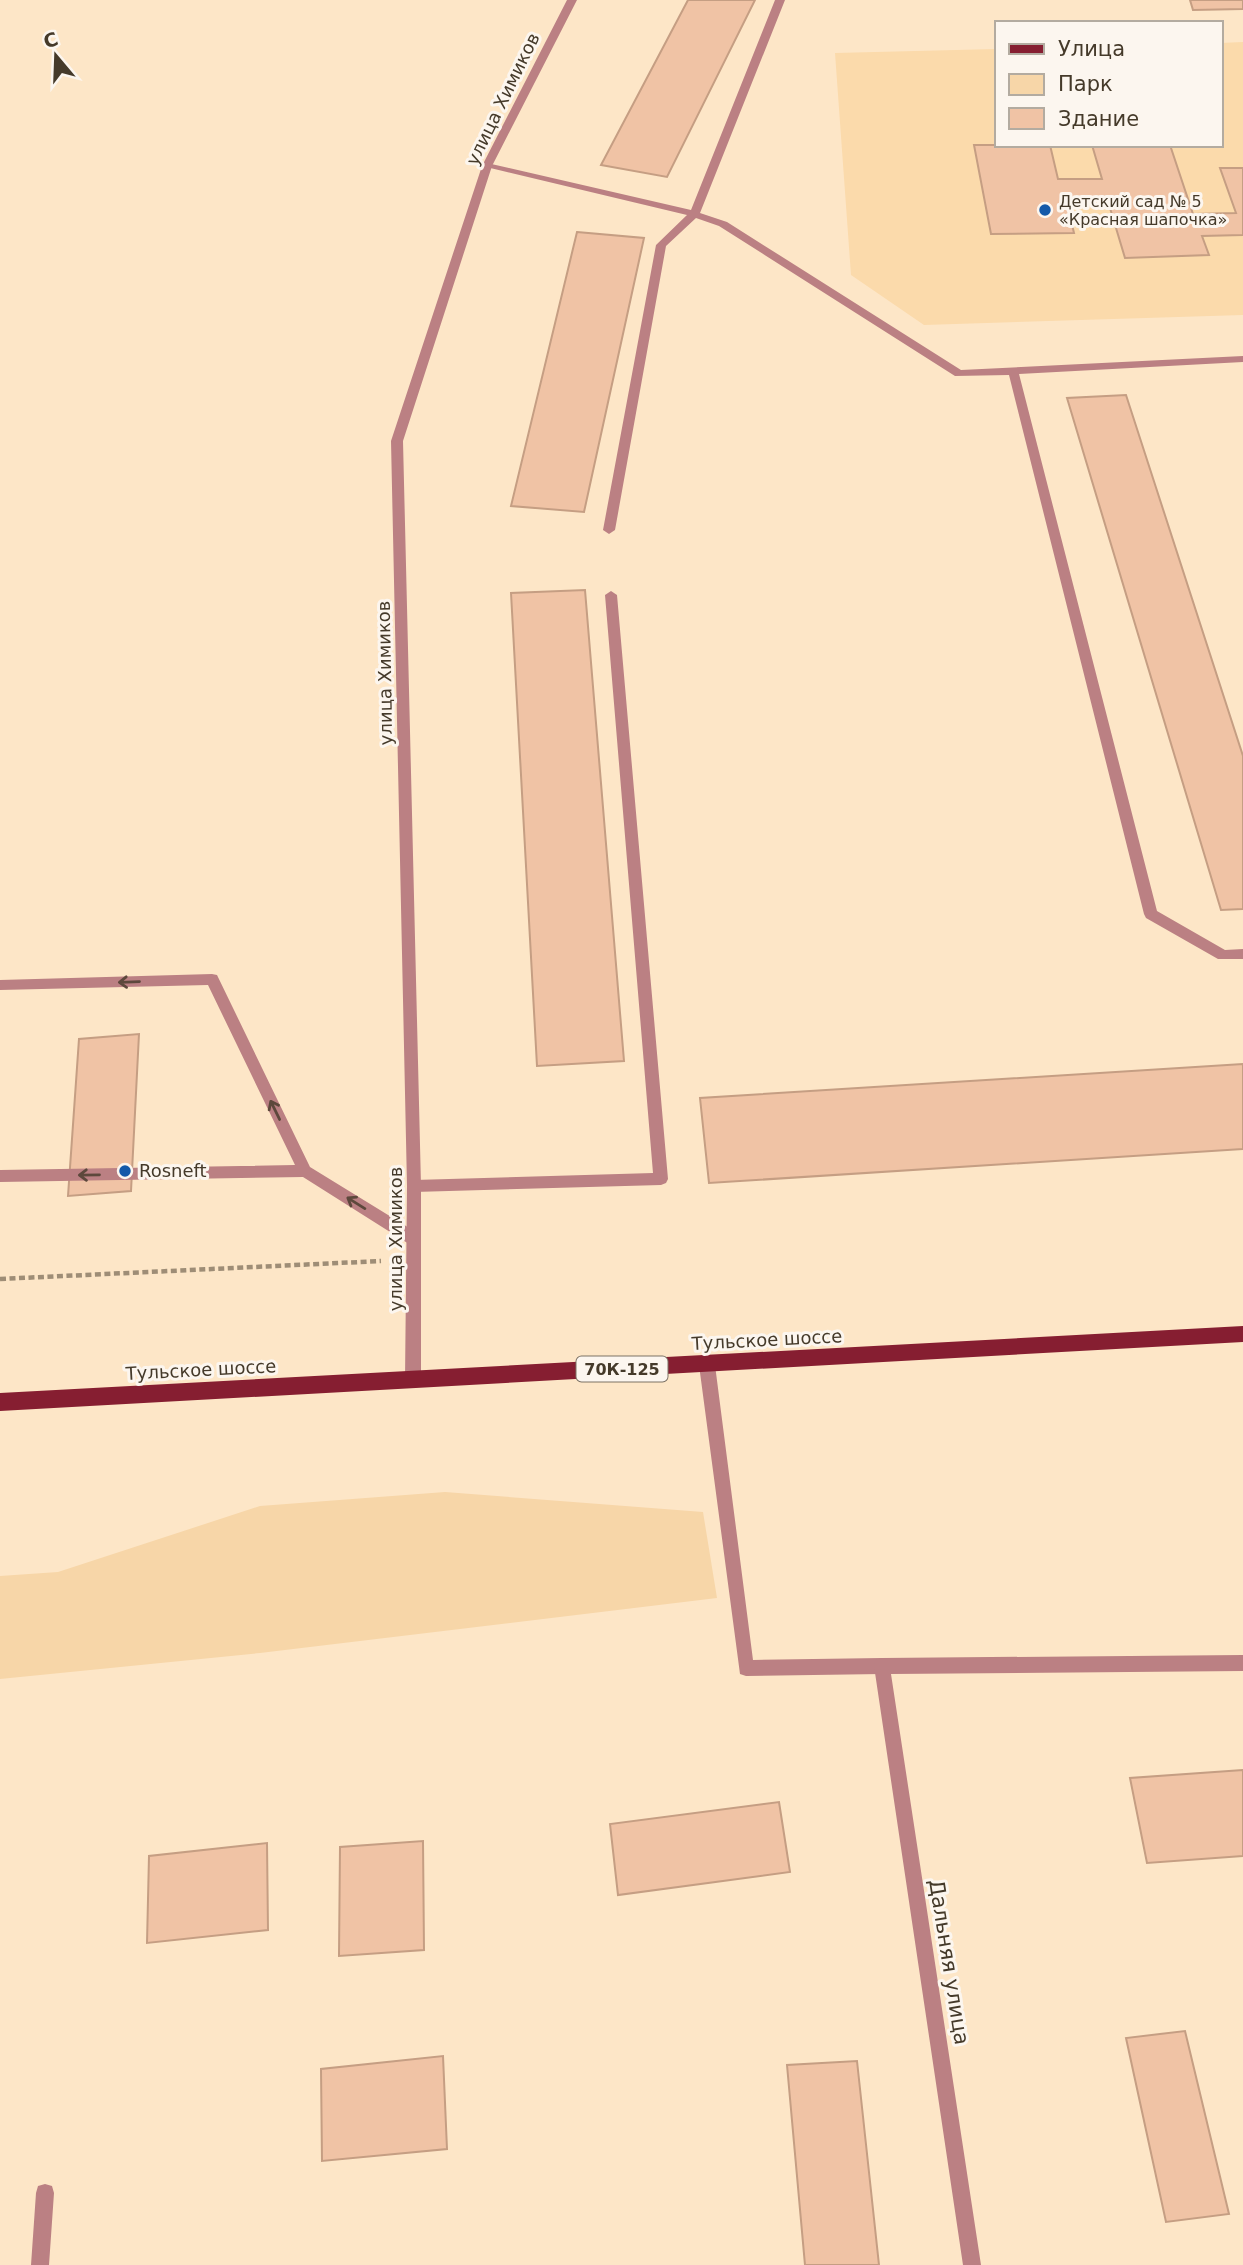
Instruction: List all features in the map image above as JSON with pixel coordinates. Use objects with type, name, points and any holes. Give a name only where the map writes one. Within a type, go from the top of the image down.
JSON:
[{"type":"main road","name":"Тульское шоссе","points":[[0,1402],[1243,1334]]},
{"type":"street","name":"улица Химиков","points":[[414,1380],[414,1186],[397,441],[487,166],[572,0]]},
{"type":"street","points":[[609,530],[661,245],[694,214],[780,0]]},
{"type":"street","points":[[487,166],[694,214],[723,224],[960,373],[1243,359]]},
{"type":"street","points":[[1013,371],[1151,914],[1223,955],[1243,954]]},
{"type":"street","points":[[414,1186],[661,1180],[611,595]]},
{"type":"street","points":[[0,985],[212,979],[305,1171],[414,1239]]},
{"type":"street","points":[[0,1176],[305,1171]]},
{"type":"street","points":[[707,1365],[746,1668],[1243,1663]]},
{"type":"street","name":"Дальняя улица","points":[[882,1666],[972,2265]]},
{"type":"street","points":[[40,2265],[45,2193]]},
{"type":"path","points":[[0,1279],[414,1259]]},
{"type":"shaded area","name":"Детский сад № 5 «Красная шапочка»","points":[[1243,42],[1243,315],[924,325],[851,275],[835,53],[995,49],[995,147],[1222,147],[1222,43]]},
{"type":"green space","points":[[445,1492],[703,1512],[717,1598],[260,1653],[0,1679],[0,1576],[58,1572],[260,1506]]},
{"type":"building","points":[[688,0],[755,0],[667,177],[601,165]]},
{"type":"building","points":[[1190,0],[1243,0],[1243,9],[1193,10]]},
{"type":"building","points":[[974,145],[1050,147],[1058,179],[1102,179],[1093,147],[1171,147],[1193,214],[1236,213],[1220,168],[1243,168],[1243,235],[1202,236],[1209,255],[1125,258],[1107,198],[1066,199],[1074,233],[991,234]]},
{"type":"building","points":[[577,232],[644,238],[584,512],[511,506]]},
{"type":"building","points":[[1126,395],[1243,756],[1243,909],[1221,910],[1067,398]]},
{"type":"building","points":[[585,590],[624,1061],[537,1066],[511,593]]},
{"type":"building","points":[[139,1034],[131,1191],[68,1196],[79,1039]]},
{"type":"building","points":[[1243,1064],[1243,1149],[709,1183],[700,1098]]},
{"type":"building","points":[[1243,1770],[1243,1856],[1147,1863],[1130,1778]]},
{"type":"building","points":[[779,1802],[790,1872],[618,1895],[610,1824]]},
{"type":"building","points":[[423,1841],[424,1950],[339,1956],[340,1847]]},
{"type":"building","points":[[267,1843],[268,1930],[147,1943],[149,1856]]},
{"type":"building","points":[[1185,2031],[1229,2214],[1166,2222],[1126,2038]]},
{"type":"building","points":[[443,2056],[447,2149],[322,2161],[321,2069]]},
{"type":"building","points":[[857,2061],[879,2265],[805,2265],[787,2065]]},
{"type":"place","name":"Детский сад № 5 «Красная шапочка»","points":[[1045,210]]},
{"type":"place","name":"Rosneft","points":[[125,1171]]}]
